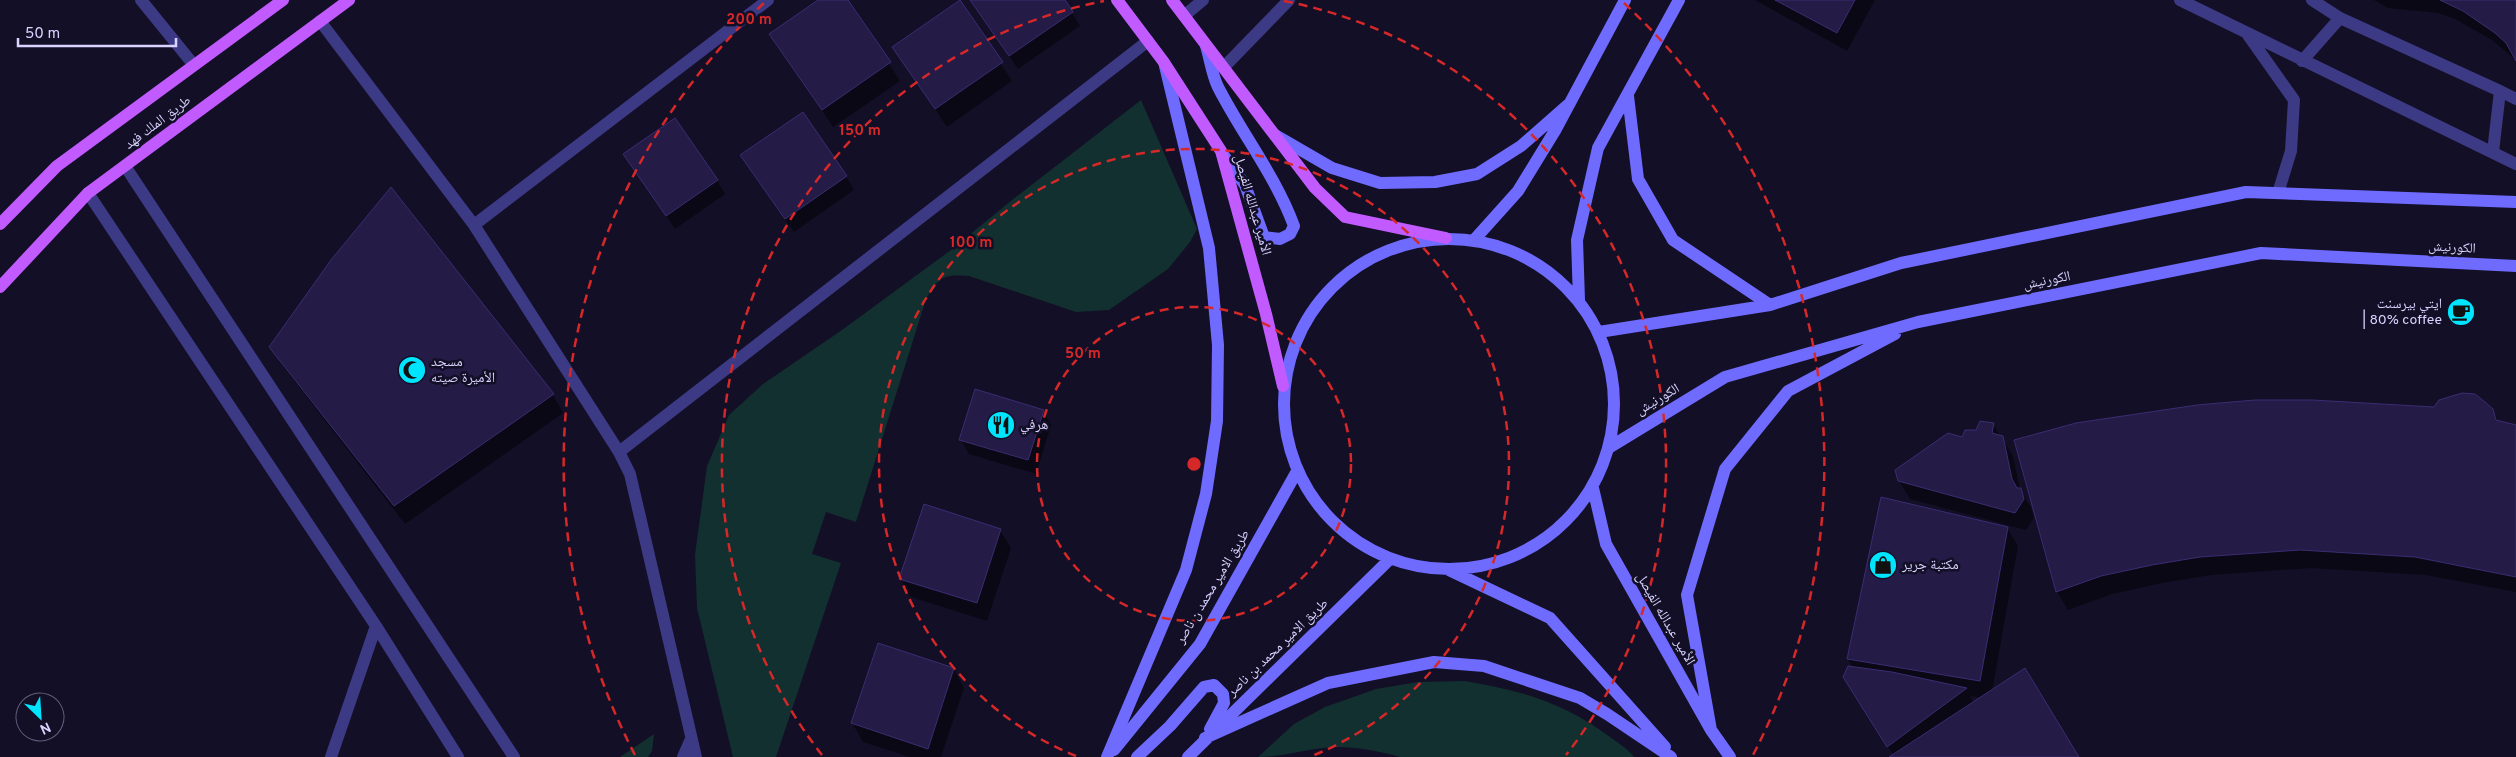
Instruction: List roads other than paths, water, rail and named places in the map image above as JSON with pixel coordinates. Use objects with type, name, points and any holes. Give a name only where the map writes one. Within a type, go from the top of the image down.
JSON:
[{"type":"main road","name":"طريق الملك فهد","points":[[0,224],[57,166],[193,64],[283,0]]},
{"type":"main road","name":"طريق الملك فهد","points":[[0,287],[88,192],[349,0]]},
{"type":"main road","name":"الأمير عبدالله الفيصل","points":[[1117,0],[1164,61],[1221,151],[1266,314],[1283,386]]},
{"type":"main road","points":[[1172,0],[1314,188],[1345,217],[1446,238],[1474,240],[1520,255],[1549,272],[1579,300],[1599,332],[1612,369],[1615,408],[1610,447],[1592,488],[1555,532],[1505,560],[1449,570],[1419,568],[1390,560],[1351,540],[1320,510],[1296,473],[1284,430],[1283,386],[1295,340],[1320,299],[1356,267],[1399,246],[1446,238]]},
{"type":"main road","points":[[1474,240],[1518,191],[1570,102],[1625,0]]},
{"type":"main road","points":[[1579,300],[1577,240],[1598,148],[1680,0]]},
{"type":"main road","points":[[1206,44],[1217,85],[1271,175],[1289,213],[1294,226],[1290,234],[1280,239],[1264,237],[1245,185],[1221,151]]},
{"type":"main road","points":[[1108,757],[1186,570],[1206,494],[1217,421],[1218,345],[1209,248],[1164,61]]},
{"type":"main road","points":[[1628,96],[1638,179],[1673,240],[1770,305]]},
{"type":"main road","points":[[1274,135],[1332,168],[1380,183],[1435,182],[1477,174],[1522,146],[1570,102]]},
{"type":"main road","points":[[1599,332],[1770,305],[1901,263],[2246,192],[2516,202]]},
{"type":"main road","name":"الكورنيش","points":[[1610,447],[1725,377],[1918,322],[2261,253],[2516,266]]},
{"type":"main road","points":[[1711,730],[1687,596],[1725,469],[1788,391],[1918,322]]},
{"type":"main road","name":"طريق الامير محمد ن ناصر","points":[[1108,757],[1200,644],[1296,473]]},
{"type":"main road","name":"الأمير عبدالله الفيصل","points":[[1592,488],[1606,544],[1711,730],[1730,757]]},
{"type":"main road","name":"طريق الامير محمد بن ناصر","points":[[1188,757],[1205,738],[1390,560]]},
{"type":"main road","points":[[1449,570],[1550,618],[1672,757]]},
{"type":"main road","points":[[1205,738],[1328,683],[1434,662],[1484,666],[1580,698],[1672,757]]},
{"type":"main road","points":[[1137,757],[1170,726],[1204,687],[1214,685],[1223,694],[1224,704],[1205,738]]},
{"type":"street","points":[[141,0],[193,64]]},
{"type":"street","points":[[474,225],[768,0]]},
{"type":"street","points":[[1184,16],[1203,0]]},
{"type":"street","points":[[1224,67],[1289,0]]},
{"type":"street","points":[[2180,0],[2516,164]]},
{"type":"street","points":[[2312,0],[2340,18],[2516,99]]},
{"type":"street","points":[[2302,61],[2340,18]]},
{"type":"street","points":[[320,21],[474,225],[619,452],[630,474],[696,757]]},
{"type":"street","points":[[2246,33],[2294,100],[2291,151],[2278,193]]},
{"type":"street","points":[[619,452],[1148,41]]},
{"type":"street","points":[[2493,152],[2500,91]]},
{"type":"street","points":[[125,166],[514,757]]},
{"type":"street","points":[[88,192],[376,626],[458,757]]},
{"type":"street","points":[[331,757],[376,626]]},
{"type":"street","points":[[683,757],[691,739]]},
{"type":"place","name":"ايتي بيرسنت | 80% coffee","points":[[2461,312]]},
{"type":"place","name":"مسجد الأميرة صيته","points":[[412,370]]},
{"type":"place","name":"هرفي","points":[[1001,425]]},
{"type":"place","name":"مكتبة جرير","points":[[1883,565]]}]
